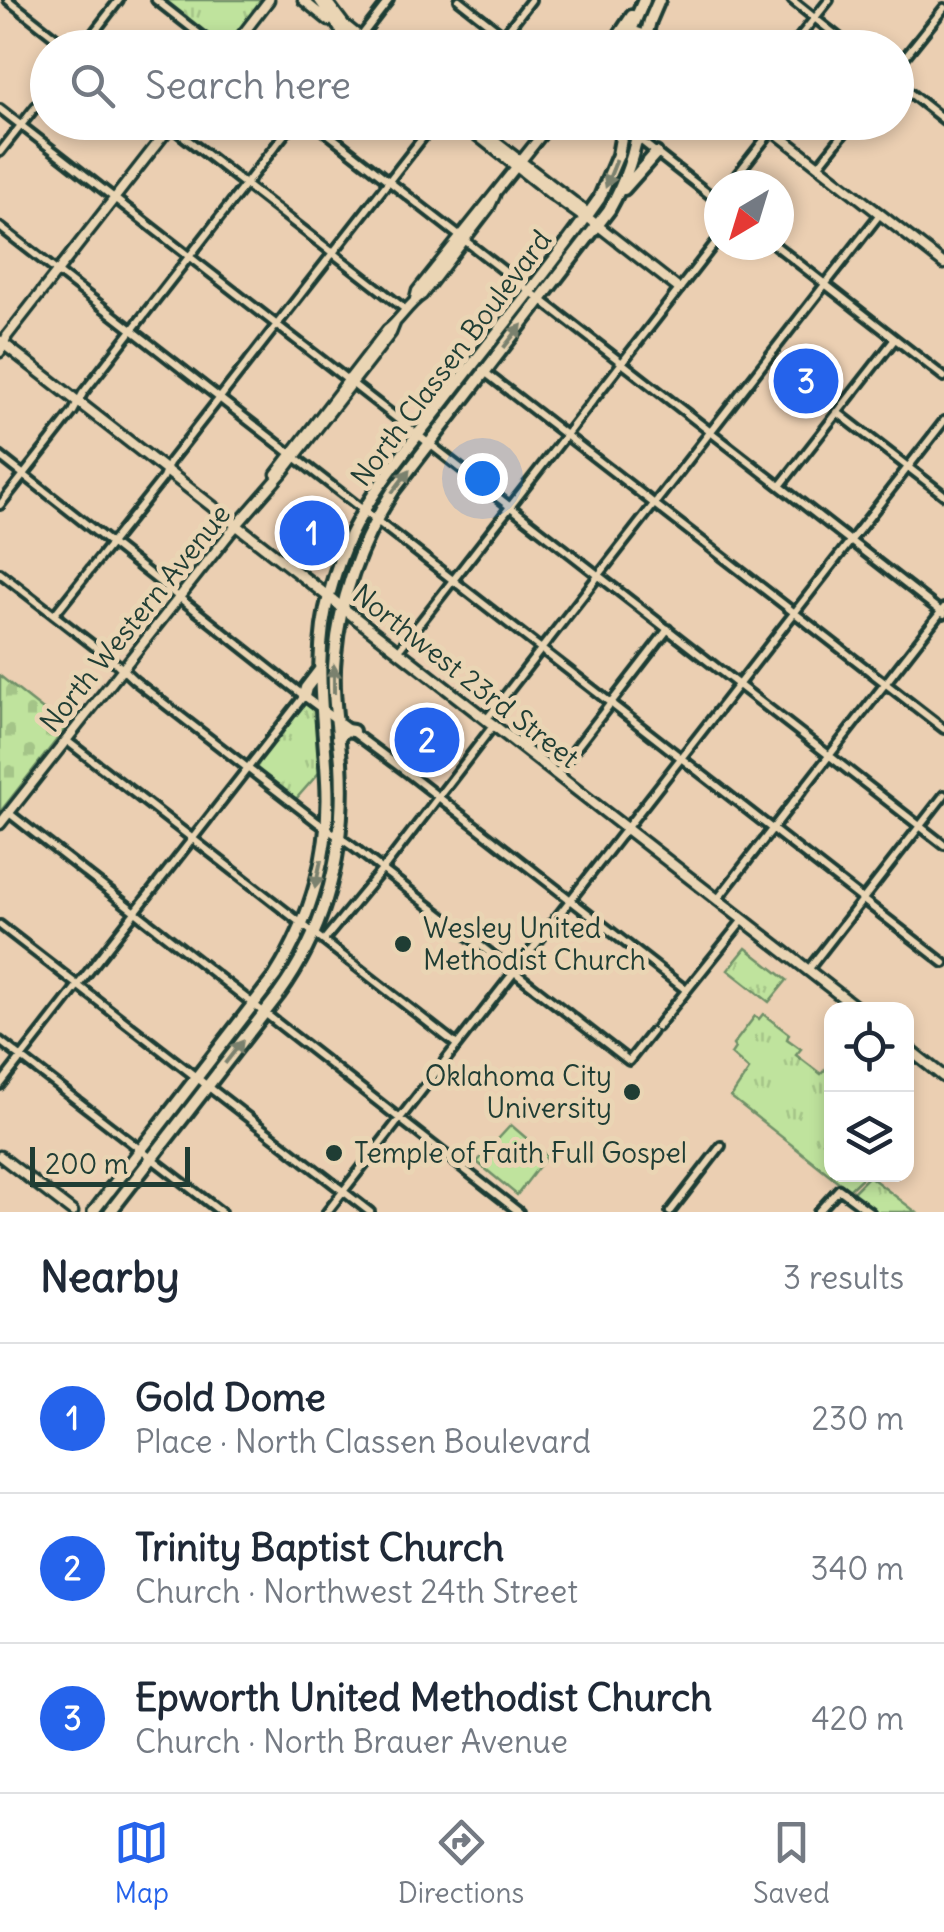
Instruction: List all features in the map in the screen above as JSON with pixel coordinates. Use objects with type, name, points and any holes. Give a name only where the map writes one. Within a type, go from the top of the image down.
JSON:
[{"type":"main road","points":[[647,30],[659,0]]},
{"type":"main road","points":[[631,30],[643,2]]},
{"type":"main road","points":[[623,30],[643,2]]},
{"type":"main road","name":"North Classen Boulevard","points":[[93,1212],[255,1004],[285,961],[303,924],[314,893],[326,828],[328,782],[320,670],[328,597],[349,537],[418,435],[587,217],[609,180],[620,140]]},
{"type":"main road","name":"North Classen Boulevard","points":[[110,1212],[319,937],[340,838],[342,796],[334,658],[343,608],[358,562],[393,492],[598,226],[619,193],[636,140]]},
{"type":"main road","points":[[619,193],[656,153]]},
{"type":"main road","name":"Northwest 23rd Street","points":[[1,346],[848,1002]]},
{"type":"main road","points":[[304,696],[320,670]]},
{"type":"main road","points":[[338,738],[343,731],[352,731]]},
{"type":"main road","points":[[914,1053],[944,1076]]},
{"type":"street","points":[[8,0],[46,30]]},
{"type":"street","points":[[96,30],[119,0]]},
{"type":"street","points":[[156,0],[194,30]]},
{"type":"street","points":[[246,30],[269,0]]},
{"type":"street","points":[[303,0],[340,30]]},
{"type":"street","points":[[322,0],[328,16],[340,30]]},
{"type":"street","points":[[322,0],[348,30]]},
{"type":"street","points":[[367,30],[389,0]]},
{"type":"street","points":[[459,0],[498,30]]},
{"type":"street","points":[[508,30],[531,0]]},
{"type":"street","points":[[792,0],[830,30]]},
{"type":"street","points":[[806,30],[829,0]]},
{"type":"street","points":[[914,46],[944,8]]},
{"type":"street","points":[[914,96],[944,120]]},
{"type":"street","points":[[0,109],[30,132]]},
{"type":"street","points":[[0,152],[30,114]]},
{"type":"street","points":[[40,140],[944,844]]},
{"type":"street","points":[[1,346],[158,140]]},
{"type":"street","points":[[190,140],[406,310]]},
{"type":"street","points":[[0,506],[280,140]]},
{"type":"street","points":[[336,140],[943,611],[717,900]]},
{"type":"street","points":[[54,615],[421,140]]},
{"type":"street","points":[[485,140],[519,164]]},
{"type":"street","points":[[491,140],[679,289]]},
{"type":"street","name":"North Western Avenue","points":[[0,824],[538,140]]},
{"type":"street","points":[[640,140],[704,189]]},
{"type":"street","points":[[741,170],[764,140]]},
{"type":"street","points":[[785,140],[944,263]]},
{"type":"street","points":[[818,166],[839,140]]},
{"type":"street","points":[[319,937],[381,869],[438,797],[541,649],[880,214]]},
{"type":"street","points":[[0,227],[944,963]]},
{"type":"street","points":[[398,651],[704,257]]},
{"type":"street","points":[[794,260],[944,377]]},
{"type":"street","points":[[780,486],[895,338]]},
{"type":"street","points":[[473,363],[944,729]]},
{"type":"street","points":[[837,412],[944,495]]},
{"type":"street","points":[[327,1212],[944,421]]},
{"type":"street","points":[[0,456],[686,990]]},
{"type":"street","points":[[0,573],[628,1062],[743,920]]},
{"type":"street","points":[[556,774],[668,630]]},
{"type":"street","points":[[0,1085],[304,696]]},
{"type":"street","points":[[66,740],[457,1045]]},
{"type":"street","points":[[808,970],[944,796]]},
{"type":"street","points":[[8,813],[515,1211]]},
{"type":"street","points":[[0,925],[370,1212]]},
{"type":"street","points":[[0,1041],[221,1212]]},
{"type":"street","points":[[670,1212],[721,1146]]},
{"type":"street","points":[[0,1156],[72,1212]]},
{"type":"street","points":[[818,1212],[838,1189],[870,1212]]},
{"type":"green space","points":[[161,0],[262,0],[239,30],[200,30]]},
{"type":"green space","points":[[0,676],[66,728],[0,812]]},
{"type":"green space","points":[[304,703],[316,710],[323,768],[295,800],[254,766]]},
{"type":"green space","points":[[746,948],[787,980],[769,1002],[728,970]]},
{"type":"green space","points":[[763,1014],[789,1034],[787,1039],[801,1049],[796,1055],[821,1074],[824,1071],[824,1170],[731,1097],[749,1070],[731,1054],[733,1045],[755,1016],[759,1019]]},
{"type":"green space","points":[[511,1125],[547,1156],[517,1195],[477,1162]]},
{"type":"green space","points":[[839,1182],[858,1182],[849,1190]]},
{"type":"green space","points":[[863,1182],[877,1182],[916,1212],[876,1212],[852,1193]]},
{"type":"place","name":"Epworth United Methodist Church","points":[[806,381]]},
{"type":"place","name":"Gold Dome","points":[[312,533]]},
{"type":"place","name":"Trinity Baptist Church","points":[[427,740]]},
{"type":"place","name":"Wesley United Methodist Church","points":[[403,944]]},
{"type":"place","name":"Oklahoma City University","points":[[632,1092]]},
{"type":"place","name":"Temple of Faith Full Gospel","points":[[334,1153]]}]
